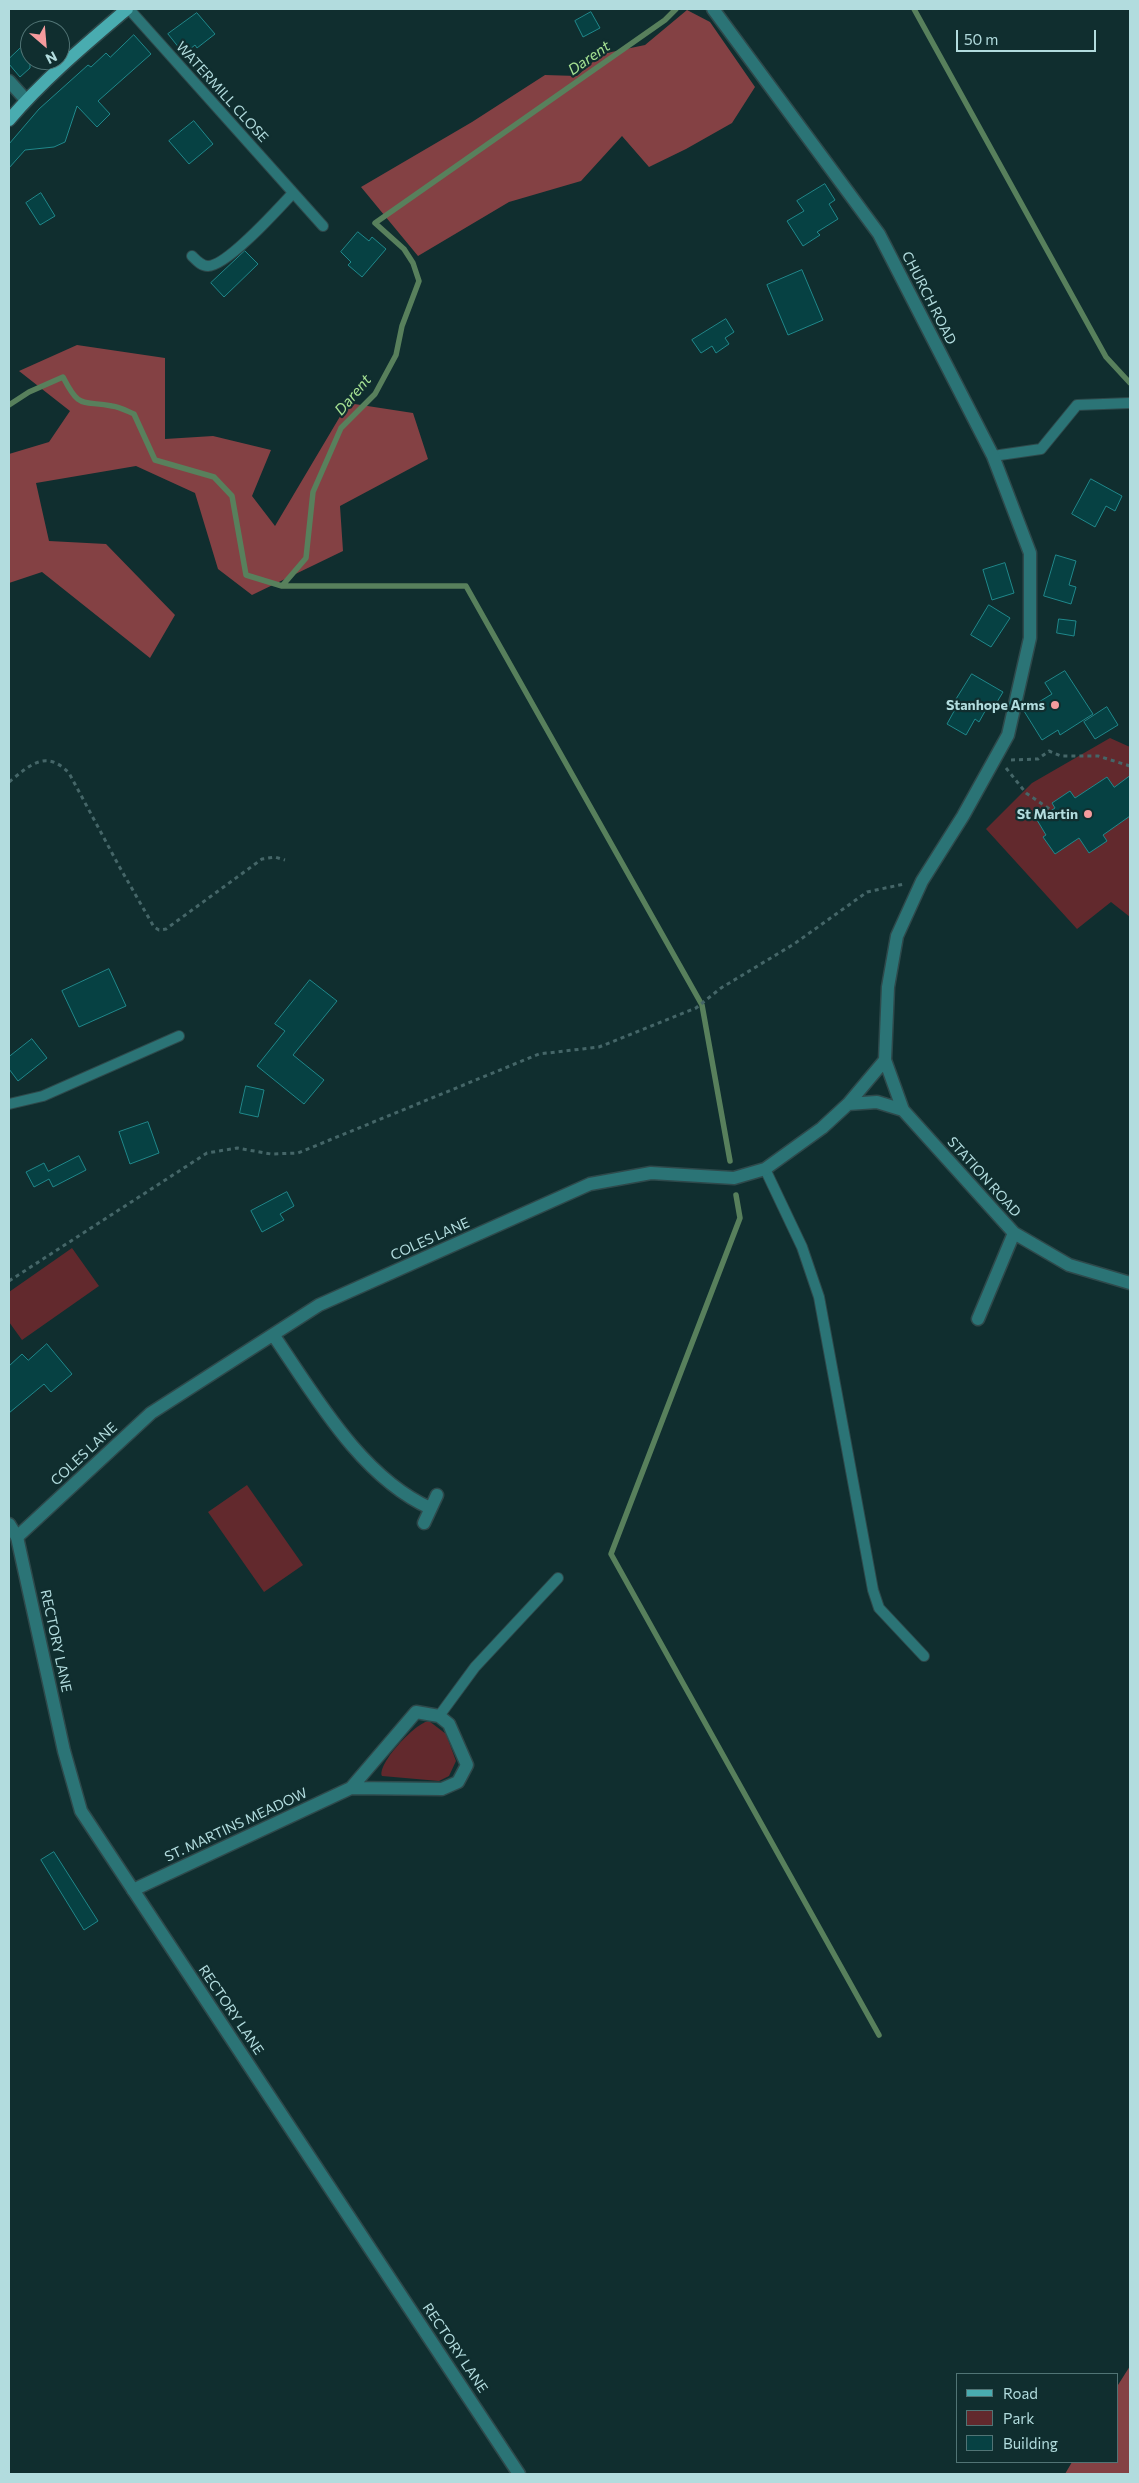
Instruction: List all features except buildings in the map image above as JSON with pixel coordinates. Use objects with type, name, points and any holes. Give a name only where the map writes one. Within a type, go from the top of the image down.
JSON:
[{"type":"main road","points":[[9,120],[26,100],[128,9]]},
{"type":"street","name":"CHURCH ROAD","points":[[713,9],[879,234],[993,456],[1030,553],[1030,638],[1008,735],[963,816],[922,881],[897,936],[888,987],[885,1060]]},
{"type":"street","points":[[9,81],[26,100]]},
{"type":"street","name":"COLES LANE","points":[[17,1537],[151,1413],[274,1336],[319,1305],[590,1184],[651,1173],[734,1178],[765,1169],[822,1128],[848,1104],[885,1060]]},
{"type":"street","name":"STATION ROAD","points":[[885,1060],[903,1110],[1014,1233],[1069,1264],[1130,1283]]},
{"type":"street","points":[[848,1104],[877,1102],[903,1110]]},
{"type":"street","points":[[978,1319],[1014,1233]]},
{"type":"street","points":[[274,1336],[328,1415],[380,1476],[416,1502],[430,1508]]},
{"type":"street","points":[[424,1522],[437,1495]]},
{"type":"street","name":"RECTORY LANE","points":[[9,1524],[17,1537],[64,1751],[81,1811],[520,2474]]},
{"type":"street","name":"ST. MARTINS MEADOW","points":[[133,1890],[351,1788],[416,1712],[438,1716],[449,1724],[467,1765],[458,1782],[442,1789],[351,1788]]},
{"type":"lane","name":"WATERMILL CLOSE","points":[[128,9],[323,226]]},
{"type":"lane","points":[[192,256],[197,262],[207,266],[218,264],[267,222],[293,194]]},
{"type":"lane","points":[[993,456],[1041,449],[1077,406],[1130,403]]},
{"type":"lane","points":[[9,1104],[44,1096],[179,1036]]},
{"type":"lane","points":[[765,1169],[802,1247],[820,1297],[873,1590],[879,1608],[924,1656]]},
{"type":"lane","points":[[438,1716],[476,1667],[558,1578]]},
{"type":"path","points":[[996,756],[1012,761],[1038,759],[1049,751],[1060,756],[1098,756],[1130,766]]},
{"type":"path","points":[[996,756],[1026,793],[1051,810]]},
{"type":"path","points":[[9,782],[32,763],[48,761],[61,765],[69,773],[119,866],[154,927],[159,930],[166,929],[262,859],[275,857],[285,860]]},
{"type":"path","points":[[9,1281],[207,1153],[237,1148],[271,1154],[298,1153],[539,1054],[599,1047],[696,1008],[721,988],[794,944],[867,892],[922,881]]},
{"type":"green space","points":[[1110,738],[1130,747],[1130,917],[1111,902],[1077,929],[986,829],[1032,783]]},
{"type":"green space","points":[[72,1248],[99,1286],[22,1340],[9,1322],[9,1292]]},
{"type":"green space","points":[[247,1485],[303,1565],[264,1592],[208,1512]]},
{"type":"green space","points":[[429,1721],[446,1734],[456,1761],[449,1776],[439,1781],[382,1776],[385,1762],[399,1744],[415,1728]]},
{"type":"shaded area","points":[[687,10],[710,22],[755,87],[732,123],[686,149],[649,167],[622,136],[581,181],[509,202],[418,256],[361,187],[472,122],[545,75],[577,76],[602,54],[645,45]]},
{"type":"shaded area","points":[[77,345],[165,358],[165,439],[213,436],[271,450],[252,496],[275,526],[348,403],[413,413],[428,459],[340,506],[343,551],[252,595],[218,569],[195,493],[136,466],[36,483],[49,541],[106,544],[175,615],[150,658],[42,572],[9,583],[9,454],[49,442],[70,411],[19,371]]},
{"type":"shaded area","points":[[1130,2366],[1130,2474],[1065,2474],[1071,2463],[1119,2463],[1119,2383]]},
{"type":"waterway","name":"Darent","points":[[9,405],[29,392],[63,377],[73,395],[82,402],[102,404],[134,414],[155,460],[214,477],[232,496],[246,575],[282,586],[306,558],[313,492],[341,428],[375,394],[396,355],[402,326],[419,281],[413,263],[404,249],[375,223],[665,20],[676,9]]},
{"type":"waterway","points":[[914,9],[1106,357],[1130,383]]},
{"type":"waterway","points":[[282,586],[466,586],[702,1005],[730,1161]]},
{"type":"waterway","points":[[736,1195],[740,1218],[611,1554],[879,2035]]},
{"type":"place","name":"Stanhope Arms","points":[[1055,705]]},
{"type":"place","name":"St Martin","points":[[1088,814]]}]
